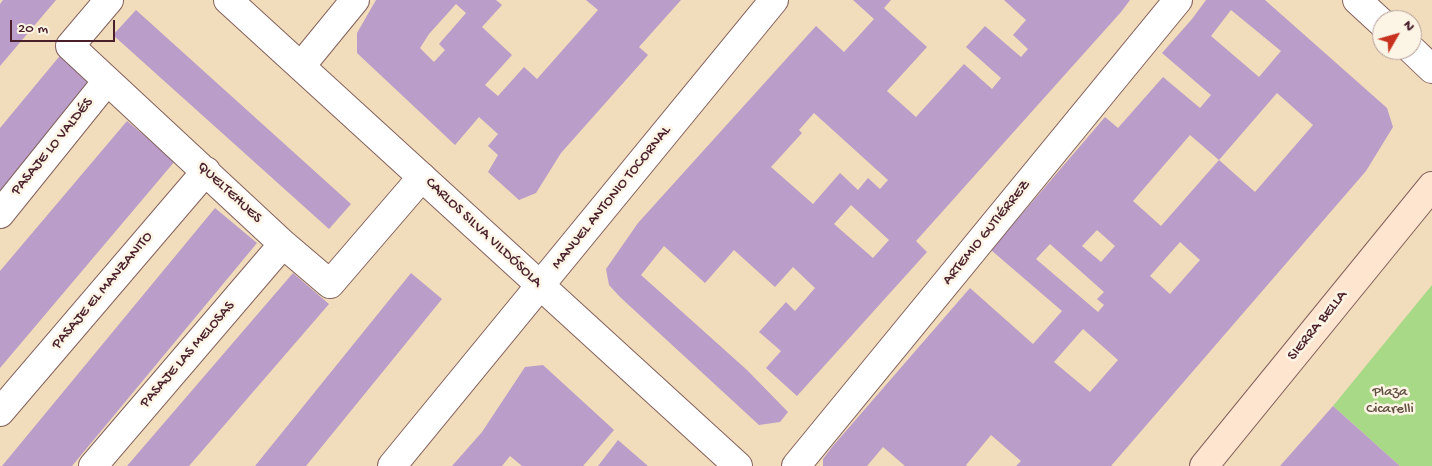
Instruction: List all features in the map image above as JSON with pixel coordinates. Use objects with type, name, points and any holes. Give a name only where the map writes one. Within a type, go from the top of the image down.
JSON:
[{"type":"main road","name":"SIERRA BELLA","points":[[1204,466],[1432,186]]},
{"type":"street","name":"QUELTEHUES","points":[[110,0],[70,46],[283,244],[330,284],[422,177]]},
{"type":"street","name":"CARLOS SILVA VILDÓSOLA","points":[[228,0],[738,466]]},
{"type":"street","points":[[301,66],[355,0]]},
{"type":"street","name":"MANUEL ANTONIO TOCORNAL","points":[[392,466],[774,0]]},
{"type":"street","name":"ARTEMIO GUTIÉRREZ","points":[[796,466],[1178,0]]},
{"type":"street","points":[[1357,0],[1372,14]]},
{"type":"street","points":[[1422,60],[1432,69]]},
{"type":"street","name":"PASAJE LO VALDÉS","points":[[0,214],[107,81]]},
{"type":"street","name":"PASAJE EL MANZANITO","points":[[0,412],[206,171]]},
{"type":"street","name":"PASAJE LAS MELOSAS","points":[[93,466],[283,244]]},
{"type":"green space","name":"Plaza Cicarelli","points":[[1432,285],[1432,466],[1400,466],[1333,406]]},
{"type":"building","points":[[3,0],[56,0],[0,66],[0,4]]},
{"type":"building","points":[[376,0],[496,0],[502,5],[482,27],[512,55],[485,85],[498,96],[524,67],[537,79],[598,10],[586,0],[681,0],[639,47],[648,55],[561,153],[536,193],[519,200],[488,172],[498,155],[488,146],[498,134],[479,117],[455,145],[357,53],[357,33]],"holes":[[[456,4],[466,13],[439,44],[445,50],[434,62],[420,48],[429,34]]]},
{"type":"building","points":[[853,0],[891,0],[884,8],[927,47],[887,91],[916,117],[964,64],[992,89],[1001,78],[966,47],[985,26],[1021,57],[1028,49],[1013,35],[1026,20],[1004,0],[1130,0],[916,241],[927,252],[797,396],[766,368],[781,351],[759,332],[786,302],[795,311],[815,288],[793,267],[775,287],[734,250],[705,283],[664,246],[641,275],[747,370],[788,412],[780,422],[759,425],[620,297],[609,285],[606,269],[638,223],[816,26],[844,52],[874,19]],"holes":[[[814,113],[888,180],[880,189],[868,178],[858,190],[840,173],[813,204],[771,167],[802,133],[799,130]],[[851,205],[889,240],[873,258],[834,224]]]},
{"type":"building","points":[[1206,0],[1265,0],[1387,108],[1393,127],[1366,171],[1111,466],[1016,466],[1021,461],[991,435],[967,466],[905,466],[883,447],[867,466],[823,466],[823,459],[832,447],[970,288],[1033,344],[1062,311],[991,250],[1105,117],[1118,128],[1163,77],[1200,108],[1211,95],[1162,53]],"holes":[[[1231,10],[1281,51],[1259,77],[1211,36]],[[1277,93],[1313,125],[1255,192],[1219,160]],[[1190,135],[1219,160],[1161,226],[1133,201]],[[1097,230],[1115,246],[1101,262],[1082,246]],[[1180,242],[1200,260],[1170,294],[1150,276]],[[1050,244],[1104,292],[1097,299],[1104,305],[1098,312],[1036,259]],[[1083,329],[1118,360],[1090,392],[1054,362]]]},
{"type":"building","points":[[136,10],[351,204],[329,229],[113,35]]},
{"type":"building","points":[[63,52],[96,80],[0,196],[0,128]]},
{"type":"building","points":[[127,121],[175,161],[0,368],[0,271]]},
{"type":"building","points":[[215,208],[257,243],[72,466],[2,466]]},
{"type":"building","points":[[293,273],[329,304],[189,466],[127,466]]},
{"type":"building","points":[[411,273],[442,299],[306,466],[255,466]]},
{"type":"building","points":[[543,365],[614,430],[583,466],[522,466],[510,456],[502,466],[452,466],[482,432],[525,367]]},
{"type":"building","points":[[1333,406],[1391,458],[1400,466],[1280,466]]},
{"type":"building","points":[[618,440],[648,466],[598,466]]}]
